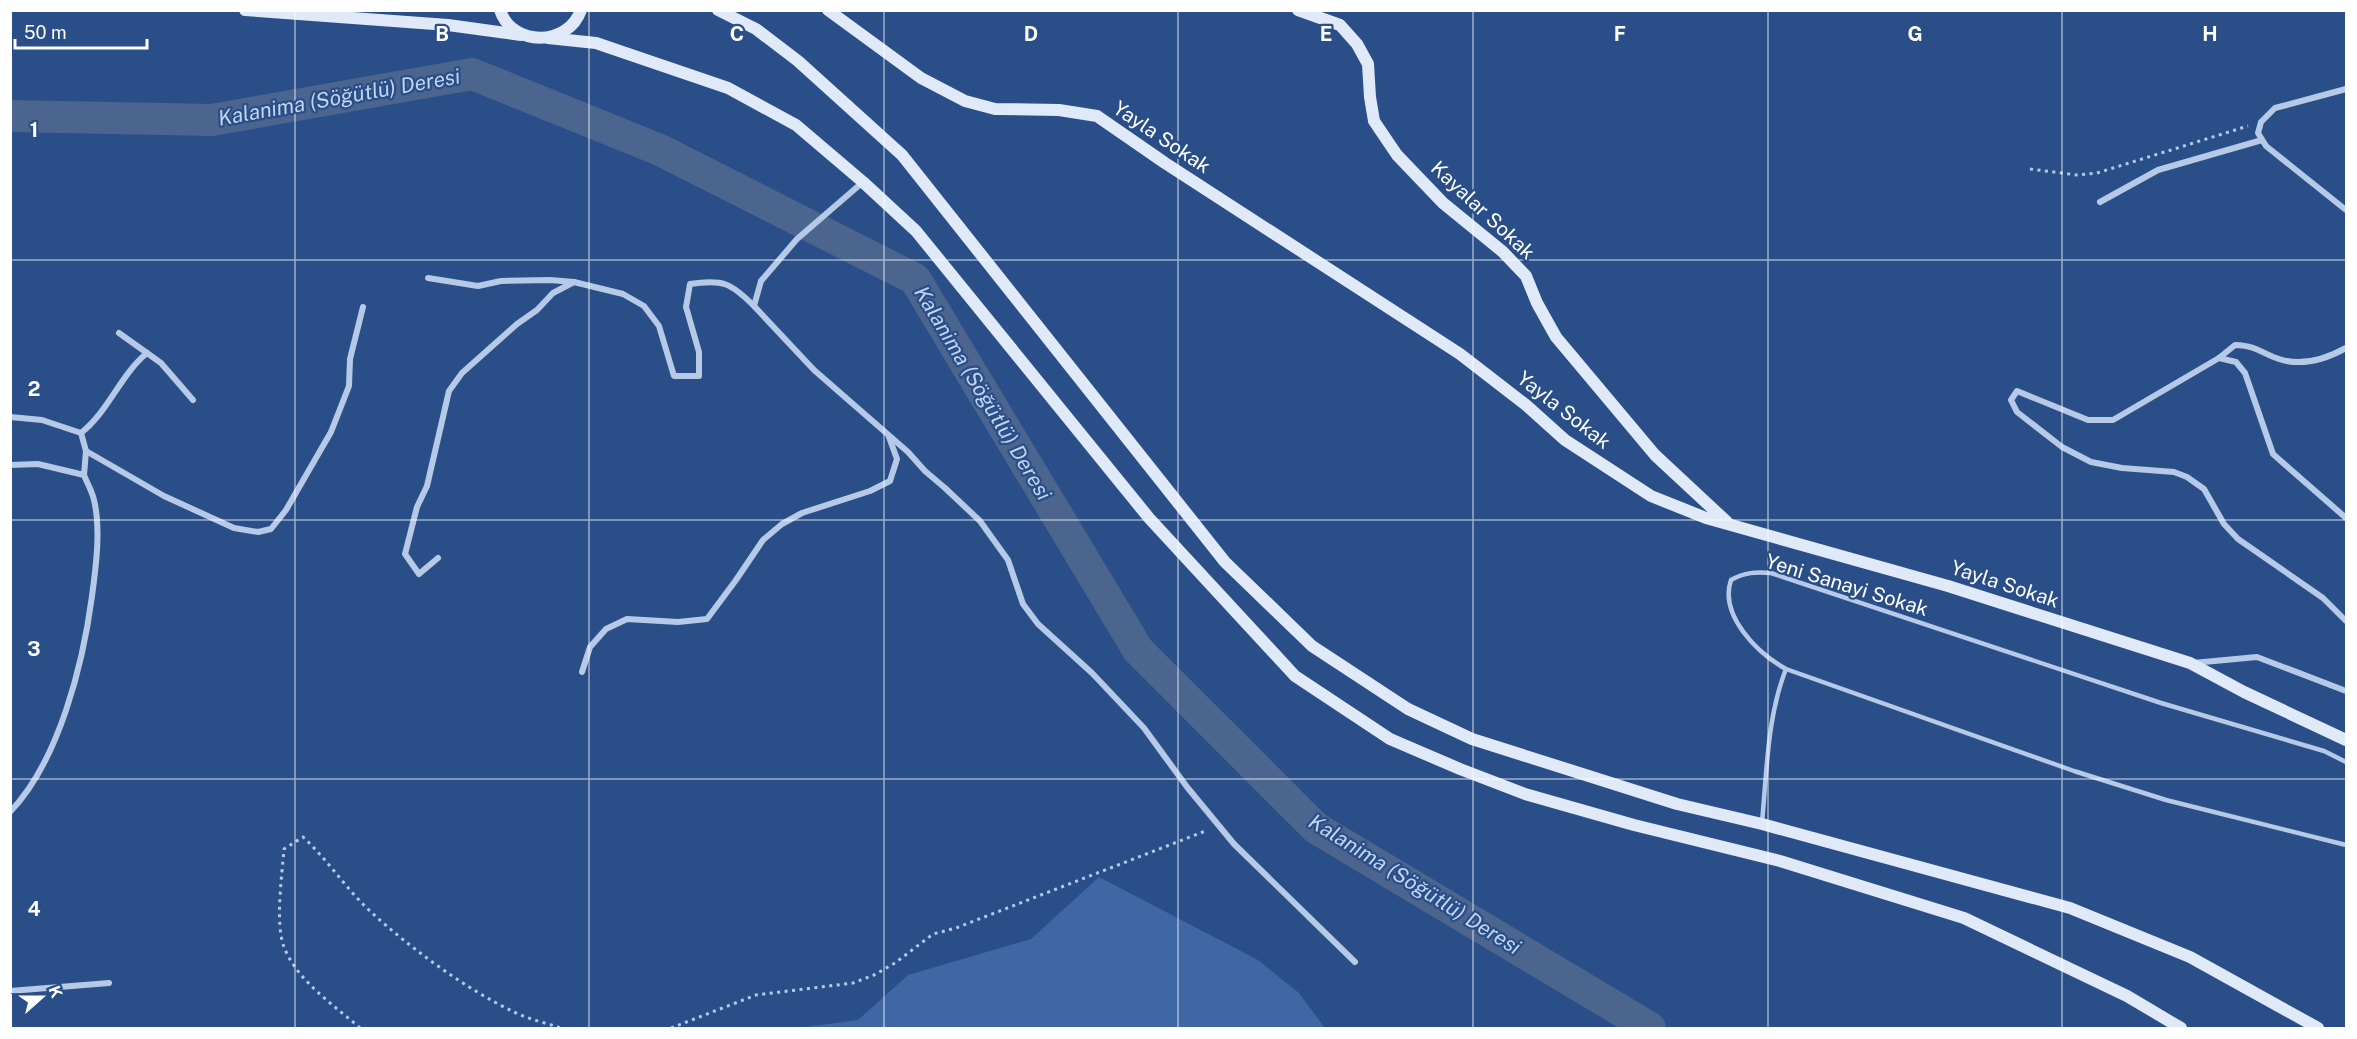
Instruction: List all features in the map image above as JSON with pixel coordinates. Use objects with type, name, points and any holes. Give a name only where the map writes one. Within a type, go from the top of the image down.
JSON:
[{"type":"main road","points":[[245,10],[448,25],[521,35],[534,39],[548,38],[596,43],[728,88],[796,126],[863,182],[916,231],[1149,518],[1295,676],[1390,739],[1525,794],[1634,825],[1780,861],[1964,918],[2127,996],[2181,1029]]},
{"type":"main road","points":[[500,10],[510,27],[521,35]]},
{"type":"main road","points":[[548,38],[561,34],[572,26],[580,10]]},
{"type":"main road","points":[[718,10],[756,29],[798,61],[902,155],[1225,562],[1312,646],[1408,709],[1472,739],[1677,804],[1762,824],[2070,908],[2190,957],[2318,1029]]},
{"type":"main road","name":"Yayla Sokak","points":[[828,10],[921,78],[965,101],[995,109],[1059,110],[1097,116],[1165,163],[1460,354],[1526,405],[1565,440],[1651,496],[1706,518],[1948,586],[2190,663]]},
{"type":"main road","name":"Kayalar Sokak","points":[[1298,10],[1340,26],[1357,44],[1368,64],[1374,121],[1397,155],[1443,203],[1503,252],[1526,276],[1537,303],[1556,337],[1654,455],[1730,525]]},
{"type":"main road","points":[[2190,663],[2244,692],[2346,740]]},
{"type":"street","points":[[2346,88],[2275,108],[2261,122],[2258,133],[2266,146],[2346,210]]},
{"type":"street","points":[[2100,202],[2158,170],[2262,140]]},
{"type":"street","points":[[754,306],[761,281],[797,239],[863,182]]},
{"type":"street","points":[[428,278],[478,286],[501,281],[550,280],[574,282],[623,294],[644,306],[659,326],[674,376],[699,376],[699,352],[686,308],[690,284],[713,281],[736,288],[821,377],[980,521],[1008,560],[1023,604],[1038,624],[1092,673],[1144,728],[1234,844],[1355,962]]},
{"type":"street","points":[[438,558],[419,574],[405,554],[417,507],[427,486],[449,391],[468,367],[517,324],[537,310],[553,293],[574,282]]},
{"type":"street","points":[[86,451],[154,490],[234,528],[258,532],[271,529],[286,510],[331,432],[349,386],[350,359],[363,307]]},
{"type":"street","points":[[119,333],[161,363],[193,400]]},
{"type":"street","points":[[2346,348],[2331,356],[2304,363],[2279,359],[2252,346],[2235,345],[2220,358],[2113,420],[2088,420],[2017,391],[2011,400],[2017,412],[2062,447],[2091,462],[2122,468],[2174,472],[2187,477],[2205,489],[2224,524],[2238,539],[2323,598],[2346,621]]},
{"type":"street","points":[[81,433],[100,416],[134,363],[147,353]]},
{"type":"street","points":[[2220,358],[2236,362],[2245,373],[2272,454],[2346,518]]},
{"type":"street","points":[[10,417],[42,420],[81,433]]},
{"type":"street","points":[[10,812],[31,784],[54,738],[78,669],[89,622],[97,542],[94,500],[84,474],[86,451],[81,433]]},
{"type":"street","points":[[582,672],[590,647],[606,629],[627,619],[678,622],[707,619],[763,540],[782,524],[802,513],[870,491],[890,481],[897,459],[889,437]]},
{"type":"street","points":[[10,465],[38,464],[84,474]]},
{"type":"street","name":"Yayla Sokak","points":[[2190,663],[2257,657],[2346,691]]},
{"type":"street","points":[[10,991],[109,983]]},
{"type":"lane","name":"Yeni Sanayi Sokak","points":[[2346,762],[2324,751],[2161,703],[1771,573],[1741,574],[1731,580],[1728,589],[1729,602],[1735,616],[1760,652],[1785,669],[2074,771],[2146,794],[2346,845]]},
{"type":"lane","points":[[1762,824],[1771,730],[1777,693],[1785,669]]},
{"type":"path","points":[[2030,169],[2077,175],[2097,173],[2261,122]]},
{"type":"path","points":[[671,1029],[756,995],[853,983],[895,963],[933,934],[956,928],[1218,826]]},
{"type":"path","points":[[360,1029],[310,984],[295,967],[284,946],[279,922],[284,849],[303,837],[321,853],[369,911],[428,958],[470,987],[515,1012],[561,1029]]},
{"type":"shaded area","points":[[1099,877],[1258,960],[1299,993],[1325,1028],[798,1028],[858,1020],[908,975],[1031,939]]},
{"type":"waterway","name":"Kalanima (Söğütlü) Deresi","points":[[10,116],[212,120],[472,74],[660,150],[915,279],[1138,650],[1316,828],[1650,1028]]}]
